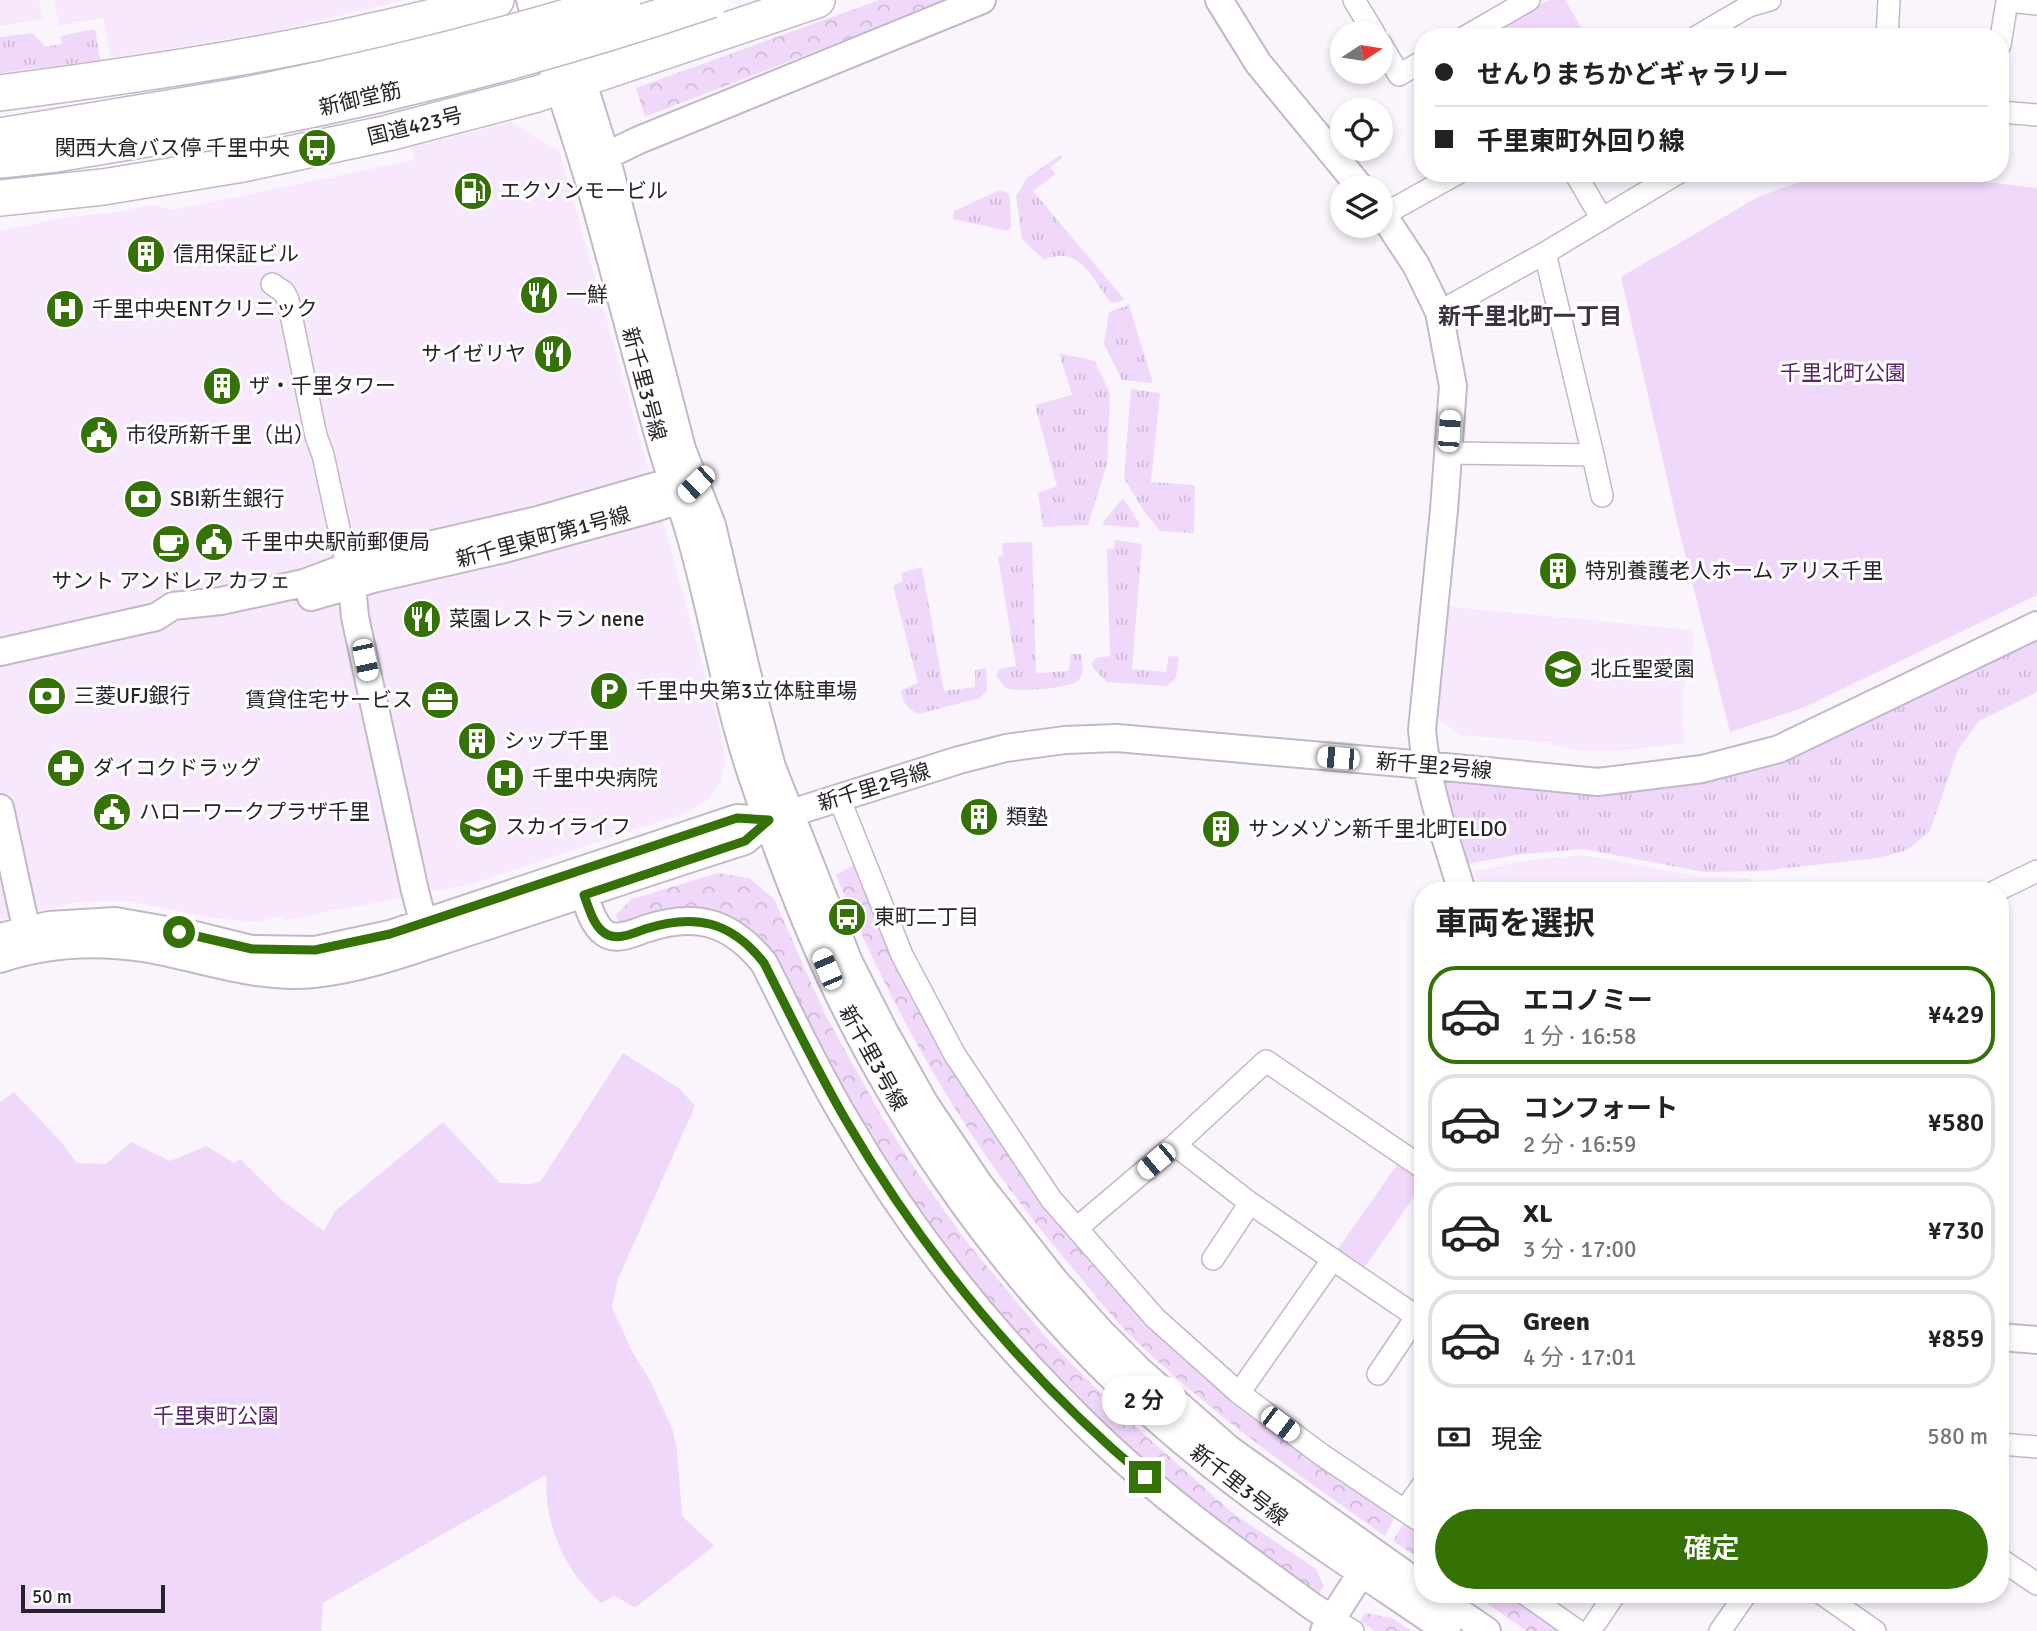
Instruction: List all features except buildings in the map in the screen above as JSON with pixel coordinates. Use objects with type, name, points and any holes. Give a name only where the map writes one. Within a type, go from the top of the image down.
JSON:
[{"type":"highway","points":[[0,93],[205,64],[352,37],[496,0]]},
{"type":"highway","name":"新御堂筋","points":[[0,160],[56,154],[245,109],[624,0]]},
{"type":"highway","name":"新御堂筋","points":[[0,136],[74,122],[337,105],[515,61],[711,0]]},
{"type":"highway","name":"国道423号","points":[[0,198],[103,187],[243,164],[388,133],[516,101],[710,38],[808,2]]},
{"type":"highway","points":[[0,126],[74,122]]},
{"type":"highway","points":[[0,168],[56,154]]},
{"type":"street","name":"新千里3号線","points":[[530,0],[606,156],[682,449],[683,488],[689,531],[751,773],[779,817],[883,1029],[925,1104],[1024,1244],[1080,1309],[1150,1380],[1447,1631]]},
{"type":"street","name":"新千里3号線","points":[[557,0],[590,186],[683,488]]},
{"type":"street","points":[[606,156],[639,140],[982,0]]},
{"type":"street","points":[[1219,0],[1258,63],[1350,175]]},
{"type":"street","points":[[1354,0],[1367,21]]},
{"type":"street","points":[[1474,28],[1492,9],[1528,0]]},
{"type":"street","points":[[1711,28],[1749,6],[1770,0]]},
{"type":"street","points":[[1887,28],[1889,0]]},
{"type":"street","points":[[2003,28],[2007,1],[2037,4]]},
{"type":"street","points":[[1393,65],[1399,75],[1414,66]]},
{"type":"street","points":[[2009,113],[2037,115]]},
{"type":"street","points":[[1393,208],[1441,182]]},
{"type":"street","points":[[1580,182],[1602,219]]},
{"type":"street","points":[[1439,312],[1545,253],[1663,182]]},
{"type":"street","points":[[1393,230],[1416,265],[1439,312],[1453,386],[1422,715],[1425,765],[1432,797],[1459,882]]},
{"type":"street","points":[[1545,253],[1602,496]]},
{"type":"street","points":[[272,284],[284,292],[288,300],[426,934]]},
{"type":"street","points":[[1448,453],[1594,455]]},
{"type":"street","name":"新千里東町第1号線","points":[[0,652],[156,617],[176,622],[226,615],[314,596],[350,576],[508,548],[683,488]]},
{"type":"street","name":"新千里2号線","points":[[10,941],[118,945],[153,950],[249,973],[317,974],[384,960],[426,934],[737,818],[779,817],[959,760],[1006,748],[1065,740],[1117,738],[1598,782],[1702,769],[1779,749],[2037,625]]},
{"type":"street","points":[[839,798],[902,955],[955,1055],[1051,1199],[1155,1318],[1239,1393],[1322,1455],[1414,1516]]},
{"type":"street","points":[[0,808],[10,941]]},
{"type":"street","name":"新千里2号線","points":[[426,934],[584,895],[745,841],[779,817]]},
{"type":"street","points":[[2009,885],[2037,871]]},
{"type":"street","points":[[584,895],[598,929],[610,936],[626,935],[677,921],[695,921],[713,924],[732,932],[751,947],[764,963],[820,1074],[903,1210],[1007,1342],[1107,1445],[1181,1508],[1337,1627],[1368,1564]]},
{"type":"street","points":[[1077,1228],[1175,1145],[1266,1062],[1414,1162]]},
{"type":"street","points":[[1175,1145],[1250,1203],[1414,1314]]},
{"type":"street","points":[[1213,1259],[1250,1203]]},
{"type":"street","points":[[1239,1393],[1333,1259]]},
{"type":"street","points":[[1378,1374],[1414,1326]]},
{"type":"street","points":[[2009,1338],[2037,1340]]},
{"type":"street","points":[[2009,1445],[2037,1447]]},
{"type":"street","points":[[1405,1510],[1414,1498]]},
{"type":"street","name":"新千里3号線","points":[[1368,1564],[1414,1583]]},
{"type":"street","points":[[2009,1565],[2037,1584]]},
{"type":"street","points":[[1446,1603],[1487,1631]]},
{"type":"street","points":[[1538,1603],[1578,1631]]},
{"type":"street","points":[[1590,1631],[1609,1603]]},
{"type":"street","points":[[1720,1631],[1740,1603]]},
{"type":"street","points":[[1833,1603],[1861,1627]]},
{"type":"shaded area","points":[[0,0],[39,0],[43,19],[0,26]]},
{"type":"shaded area","points":[[405,0],[271,32],[111,58],[103,18],[59,26],[54,1]]},
{"type":"shaded area","points":[[511,122],[560,152],[724,746],[725,766],[719,785],[708,800],[688,812],[468,885],[306,916],[284,920],[283,916],[256,922],[213,918],[125,901],[78,902],[0,920],[0,231],[153,204],[172,210],[414,160],[412,147]]},
{"type":"shaded area","name":"北丘聖愛園","points":[[1444,606],[1692,630],[1694,642],[1682,697],[1684,743],[1623,751],[1578,751],[1544,742],[1461,735],[1434,716]]},
{"type":"shaded area","points":[[1583,855],[1703,877],[1748,878],[1754,882],[1477,882],[1474,871],[1530,860]]},
{"type":"green space","points":[[879,0],[947,0],[645,117],[636,88]]},
{"type":"green space","points":[[1549,0],[1565,0],[1582,28],[1505,28],[1527,11]]},
{"type":"green space","points":[[95,29],[100,60],[0,73],[0,37],[32,33],[46,47],[62,44],[60,36]]},
{"type":"green space","points":[[1060,155],[1062,158],[1050,167],[1056,174],[1033,191],[1125,300],[1111,303],[1085,267],[1077,261],[1057,256],[1044,260],[1022,239],[1016,196],[1027,178]]},
{"type":"green space","name":"千里北町公園","points":[[1800,182],[1987,182],[2037,188],[2037,595],[1805,707],[1730,732],[1677,522],[1621,277],[1760,196]]},
{"type":"green space","points":[[1000,190],[1008,193],[1010,197],[1011,227],[1008,231],[953,219],[954,211]]},
{"type":"green space","points":[[1129,305],[1153,383],[1122,380],[1104,344],[1109,312]]},
{"type":"green space","points":[[1059,353],[1095,361],[1110,394],[1107,464],[1088,525],[1043,527],[1038,493],[1057,486],[1035,405],[1072,395]]},
{"type":"green space","points":[[1131,389],[1160,393],[1151,482],[1195,485],[1194,533],[1160,531],[1143,510],[1124,478]]},
{"type":"green space","points":[[1123,498],[1140,524],[1138,528],[1103,525],[1104,521]]},
{"type":"green space","points":[[1115,540],[1142,544],[1132,669],[1166,672],[1169,656],[1179,657],[1176,678],[1166,686],[1107,682],[1093,668],[1092,663],[1096,658],[1110,656],[1107,549],[1114,548]]},
{"type":"green space","points":[[1032,542],[1036,673],[1069,671],[1071,654],[1081,654],[1082,672],[1078,681],[1065,686],[1012,689],[1006,687],[996,676],[999,669],[1016,666],[998,557],[1003,555],[1002,543]]},
{"type":"green space","points":[[922,567],[944,691],[975,687],[975,670],[986,668],[987,690],[980,698],[918,714],[906,704],[901,690],[918,683],[893,586],[903,581],[901,573]]},
{"type":"green space","points":[[2037,625],[2037,692],[1979,721],[1958,750],[1930,831],[1907,850],[1878,858],[1761,871],[1704,872],[1583,849],[1521,854],[1455,869],[1425,765],[1598,782],[1702,769]]},
{"type":"green space","points":[[854,865],[882,932],[966,1091],[1031,1185],[1178,1352],[1266,1428],[1395,1517],[1385,1536],[1256,1443],[1164,1367],[1119,1324],[1038,1226],[970,1132],[884,982],[836,875]]},
{"type":"green space","points":[[718,873],[749,878],[774,899],[826,1016],[881,1115],[966,1241],[1050,1342],[1127,1419],[1235,1515],[1315,1568],[1324,1586],[1318,1595],[1211,1519],[1139,1459],[1067,1389],[1000,1314],[937,1236],[897,1178],[826,1059],[785,972],[765,942],[754,931],[720,913],[688,908],[671,910],[619,925],[616,915],[632,899]]},
{"type":"green space","name":"千里東町公園","points":[[623,1053],[680,1089],[695,1106],[618,1279],[612,1307],[673,1431],[682,1516],[714,1546],[636,1607],[615,1596],[601,1603],[581,1583],[560,1548],[548,1508],[546,1475],[323,1603],[321,1631],[0,1631],[0,1102],[14,1092],[77,1163],[106,1164],[131,1142],[170,1161],[206,1146],[234,1163],[240,1159],[284,1202],[324,1231],[335,1211],[443,1122],[500,1183],[530,1184],[541,1181]]},
{"type":"green space","points":[[1399,1162],[1414,1173],[1414,1197],[1364,1268],[1337,1250]]},
{"type":"green space","points":[[1403,1524],[1414,1531],[1414,1555],[1393,1541]]},
{"type":"green space","points":[[1486,1603],[1522,1603],[1564,1631],[1527,1631]]},
{"type":"green space","points":[[1365,1613],[1392,1618],[1411,1631],[1375,1631],[1360,1621]]},
{"type":"place","name":"関西大倉バス停 千里中央","points":[[317,148]]},
{"type":"place","name":"エクソンモービル","points":[[473,191]]},
{"type":"place","name":"信用保証ビル","points":[[146,254]]},
{"type":"place","name":"一鮮","points":[[539,295]]},
{"type":"place","name":"千里中央ENTクリニック","points":[[65,309]]},
{"type":"place","name":"サイゼリヤ","points":[[553,354]]},
{"type":"place","name":"ザ・千里タワー","points":[[222,386]]},
{"type":"place","name":"市役所新千里（出）","points":[[99,435]]},
{"type":"place","name":"SBI新生銀行","points":[[143,499]]},
{"type":"place","name":"千里中央駅前郵便局","points":[[214,542]]},
{"type":"place","name":"サント アンドレア カフェ","points":[[171,544]]},
{"type":"place","name":"特別養護老人ホーム アリス千里","points":[[1558,571]]},
{"type":"place","name":"菜園レストラン nene","points":[[422,619]]},
{"type":"place","name":"北丘聖愛園","points":[[1563,669]]},
{"type":"place","name":"千里中央第3立体駐車場","points":[[609,691]]},
{"type":"place","name":"三菱UFJ銀行","points":[[47,696]]},
{"type":"place","name":"賃貸住宅サービス","points":[[440,700]]},
{"type":"place","name":"シップ千里","points":[[477,741]]},
{"type":"place","name":"ダイコクドラッグ","points":[[66,768]]},
{"type":"place","name":"千里中央病院","points":[[505,778]]},
{"type":"place","name":"ハローワークプラザ千里","points":[[112,812]]},
{"type":"place","name":"類塾","points":[[979,817]]},
{"type":"place","name":"スカイライフ","points":[[478,827]]},
{"type":"place","name":"サンメゾン新千里北町ELDO","points":[[1221,829]]},
{"type":"place","name":"東町二丁目","points":[[847,917]]},
{"type":"district","name":"新千里北町一丁目","points":[[1530,316]]},
{"type":"route","points":[[179,932],[252,949],[315,950],[390,934],[737,818],[769,820],[745,841],[584,895],[598,929],[610,936],[626,935],[659,924],[695,921],[713,924],[732,932],[751,947],[764,963],[847,1123],[903,1210],[1007,1342],[1107,1445],[1145,1477]]}]
